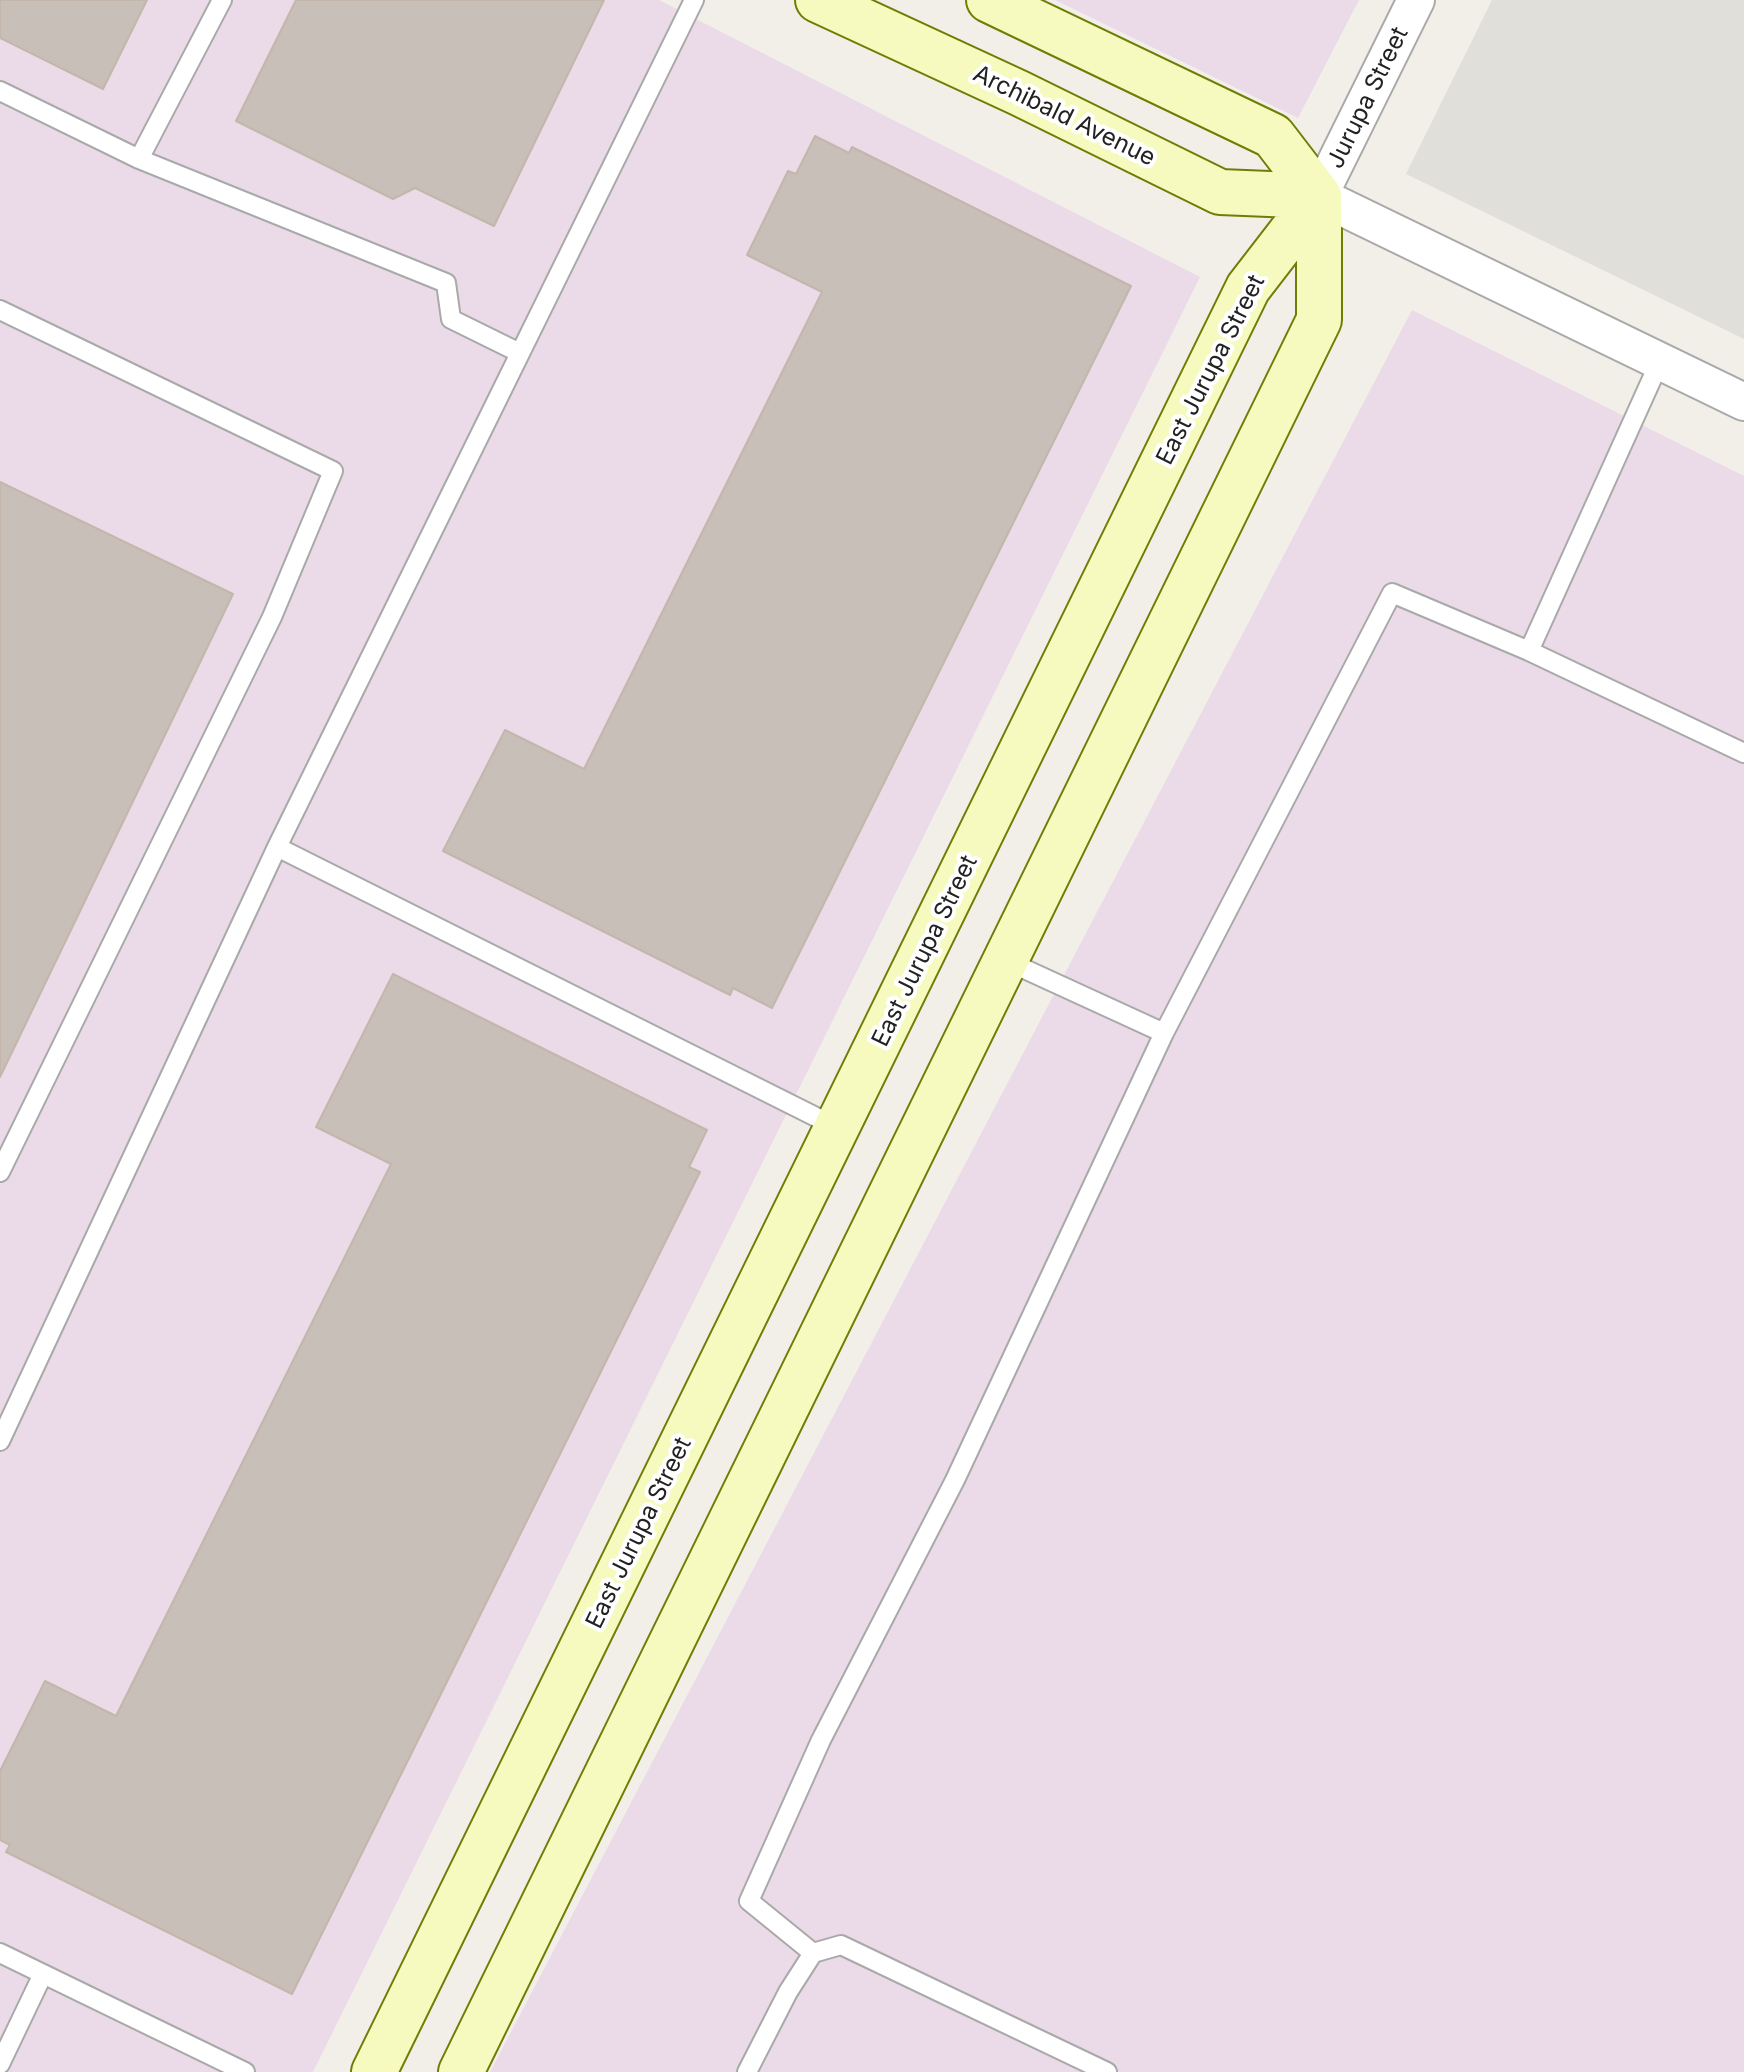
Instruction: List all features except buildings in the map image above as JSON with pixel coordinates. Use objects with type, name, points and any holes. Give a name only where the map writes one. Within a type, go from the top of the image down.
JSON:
[{"type":"main road","name":"Archibald Avenue","points":[[818,0],[1019,93],[1220,192],[1319,196]]},
{"type":"main road","name":"Archibald Avenue","points":[[989,0],[1273,136],[1319,196]]},
{"type":"main road","points":[[461,2072],[1319,320],[1319,196]]},
{"type":"main road","name":"East Jurupa Street","points":[[374,2072],[1248,288],[1319,196]]},
{"type":"street","name":"Jurupa Street","points":[[1319,196],[1416,0]]},
{"type":"street","name":"Archibald Avenue","points":[[1319,196],[1744,402]]},
{"type":"lane","points":[[139,159],[222,0]]},
{"type":"lane","points":[[0,1441],[277,847],[694,0]]},
{"type":"lane","points":[[0,91],[139,159],[446,283],[451,319],[520,353]]},
{"type":"lane","points":[[0,310],[333,471],[272,617],[0,1172]]},
{"type":"lane","points":[[1529,651],[1660,361]]},
{"type":"lane","points":[[813,1953],[749,1901],[821,1740],[955,1480],[1164,1033],[1392,593],[1529,651],[1744,753]]},
{"type":"lane","points":[[277,847],[838,1128]]},
{"type":"lane","points":[[1007,961],[1164,1033]]},
{"type":"lane","points":[[747,2072],[788,1992],[813,1953],[841,1945],[1107,2072]]},
{"type":"lane","points":[[0,1953],[245,2072]]},
{"type":"lane","points":[[0,2064],[43,1974]]},
{"type":"shaded area","points":[[0,0],[659,0],[1200,277],[313,2072],[0,2072]]},
{"type":"shaded area","points":[[1055,0],[1359,0],[1298,118]]},
{"type":"shaded area","points":[[1492,0],[1744,0],[1744,339],[1406,174]]},
{"type":"shaded area","points":[[1412,310],[1744,476],[1744,2072],[490,2072]]}]
